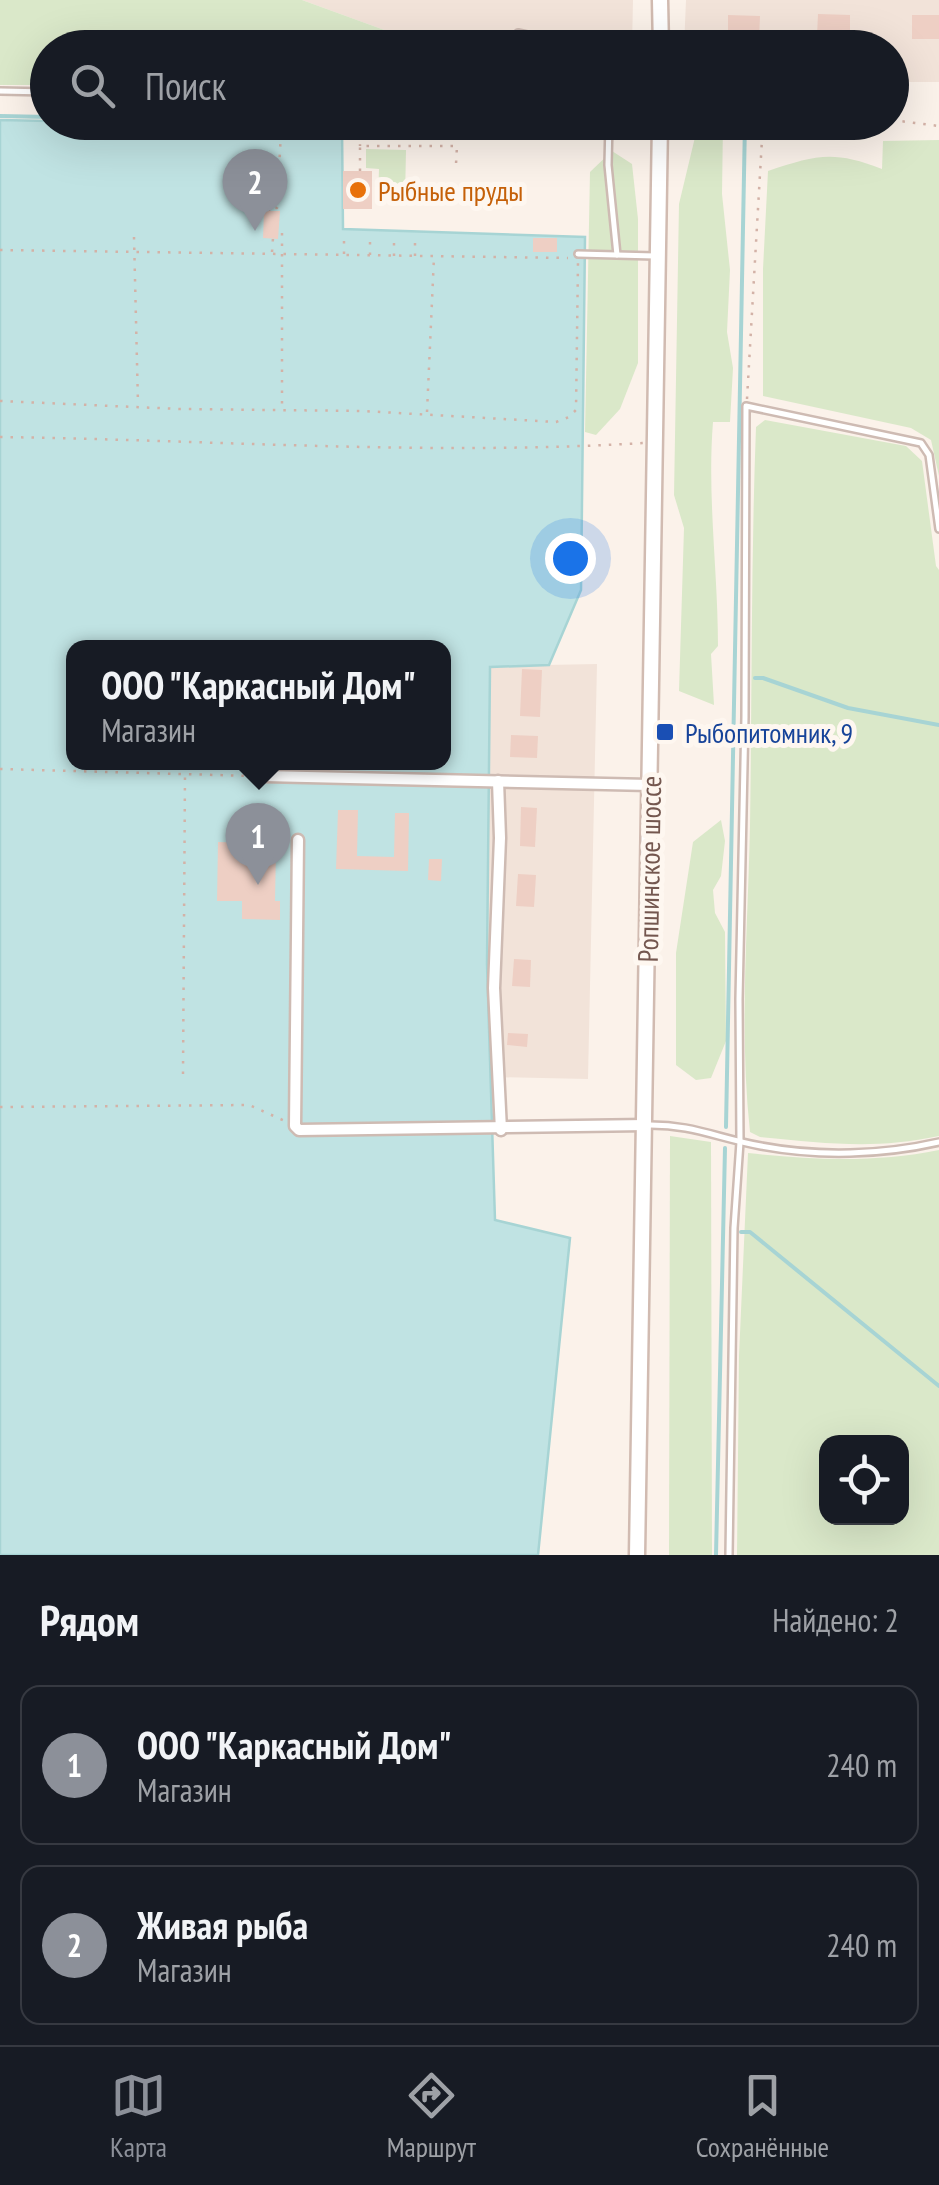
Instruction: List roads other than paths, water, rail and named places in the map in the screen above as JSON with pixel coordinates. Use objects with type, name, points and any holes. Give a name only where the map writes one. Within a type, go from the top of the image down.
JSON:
[{"type":"main road","points":[[660,0],[660,30]]},
{"type":"main road","name":"Ропшинское шоссе","points":[[637,1555],[660,140]]},
{"type":"street","points":[[264,776],[649,785]]},
{"type":"street","points":[[498,781],[500,838],[494,988],[500,1130]]},
{"type":"street","points":[[298,840],[295,1126],[299,1130],[646,1125]]},
{"type":"lane","points":[[0,92],[30,92]]},
{"type":"lane","points":[[609,140],[617,255]]},
{"type":"lane","points":[[578,254],[657,256]]},
{"type":"lane","points":[[729,1555],[734,1228],[740,1142],[746,406],[921,443],[929,455],[939,529]]},
{"type":"lane","points":[[646,1125],[681,1124],[766,1147],[866,1153],[939,1142]]},
{"type":"water","points":[[0,120],[30,121],[30,140],[342,140],[343,229],[585,237],[581,590],[549,665],[490,667],[487,964],[495,1220],[570,1238],[538,1555],[0,1555]]},
{"type":"waterway","points":[[0,116],[30,117]]},
{"type":"waterway","points":[[726,1127],[745,140]]},
{"type":"waterway","points":[[755,678],[848,708],[939,725]]},
{"type":"waterway","points":[[716,1555],[725,1148]]},
{"type":"waterway","points":[[741,1232],[750,1232],[939,1386]]},
{"type":"place","name":"Рыбные пруды","points":[[358,190]]},
{"type":"place","name":"Живая рыба","points":[[255,231]]},
{"type":"place","name":"Рыбопитомник, 9","points":[[665,732]]},
{"type":"place","name":"ООО \"Каркасный Дом\"","points":[[258,885]]}]
